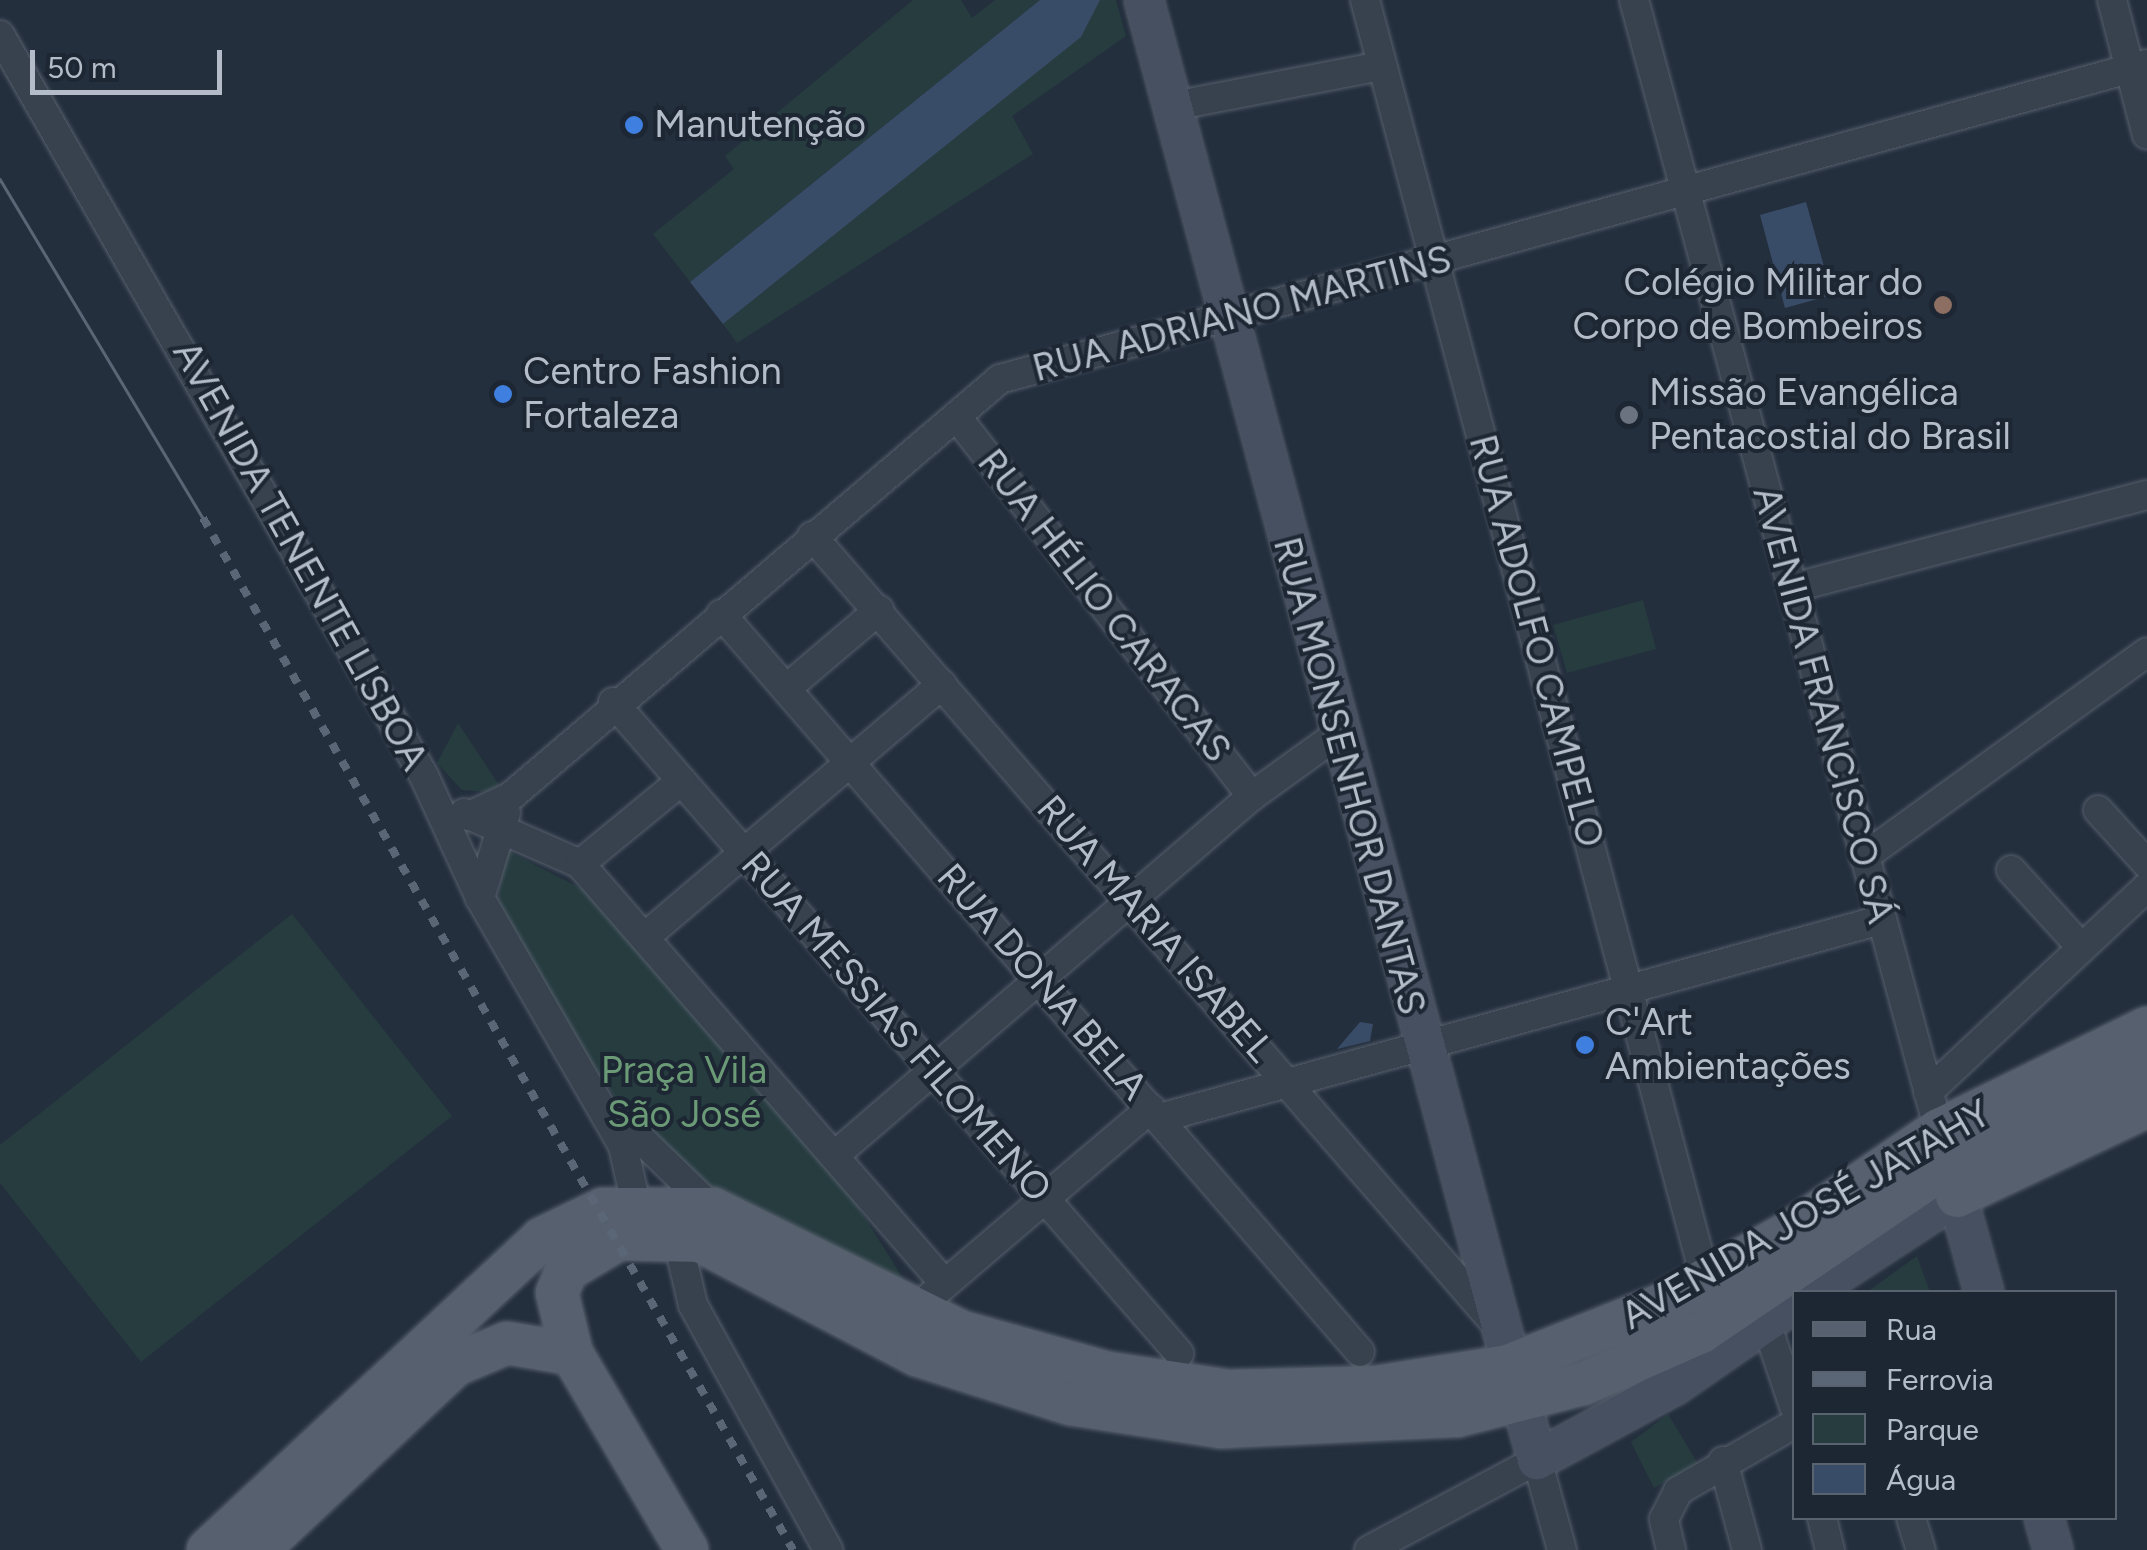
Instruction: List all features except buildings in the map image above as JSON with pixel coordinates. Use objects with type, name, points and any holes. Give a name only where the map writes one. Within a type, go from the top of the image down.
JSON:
[{"type":"main road","name":"RUA MONSENHOR DANTAS","points":[[1144,0],[1420,1045],[1536,1460]]},
{"type":"main road","name":"AVENIDA JOSÉ JATAHY","points":[[208,1550],[541,1239],[636,1204],[713,1209],[930,1297],[1050,1360],[1229,1391],[1514,1384],[1706,1282],[2147,1028]]},
{"type":"main road","name":"AVENIDA JOSÉ JATAHY","points":[[687,1550],[572,1354],[557,1293],[566,1270],[619,1239],[677,1237],[732,1254],[935,1362],[1086,1407],[1280,1429],[1620,1368],[1740,1308],[1943,1146],[2147,1069]]},
{"type":"main road","points":[[1812,1290],[1943,1146],[2147,1106]]},
{"type":"main road","name":"AVENIDA FRANCISCO SÁ","points":[[1943,1146],[1983,1290]]},
{"type":"main road","points":[[1536,1460],[1694,1372],[1780,1313]]},
{"type":"main road","points":[[258,1550],[454,1366],[507,1343],[572,1354]]},
{"type":"main road","points":[[1620,1368],[1694,1372]]},
{"type":"main road","points":[[2045,1520],[2053,1550]]},
{"type":"street","name":"RUA ADOLFO CAMPELO","points":[[1364,0],[1706,1282]]},
{"type":"street","name":"AVENIDA FRANCISCO SÁ","points":[[1634,0],[1943,1146]]},
{"type":"street","points":[[2112,0],[2139,69],[2147,135]]},
{"type":"street","name":"AVENIDA TENENTE LISBOA","points":[[0,35],[424,776],[480,898],[623,1146],[636,1204]]},
{"type":"street","points":[[1173,106],[1382,66]]},
{"type":"street","name":"RUA ADRIANO MARTINS","points":[[469,816],[510,797],[613,702],[1000,380],[2139,69]]},
{"type":"street","name":"RUA HÉLIO CARACAS","points":[[956,416],[1252,796]]},
{"type":"street","points":[[1792,588],[2147,495]]},
{"type":"street","name":"RUA MARIA ISABEL","points":[[812,536],[1495,1323]]},
{"type":"street","points":[[787,688],[879,610]]},
{"type":"street","name":"RUA DONA BELA","points":[[721,614],[1360,1352]]},
{"type":"street","points":[[1864,857],[2147,652]]},
{"type":"street","points":[[645,937],[942,684]]},
{"type":"street","name":"RUA MESSIAS FILOMENO","points":[[613,702],[1179,1353]]},
{"type":"street","points":[[834,1156],[1252,796],[1338,734]]},
{"type":"street","points":[[424,776],[469,816],[580,864],[834,1156],[930,1297],[1045,1197],[1155,1113],[1289,1082],[1881,920]]},
{"type":"street","points":[[580,864],[681,781]]},
{"type":"street","points":[[480,898],[510,797]]},
{"type":"street","points":[[2098,810],[2147,864]]},
{"type":"street","points":[[2011,870],[2082,948]]},
{"type":"street","name":"AVENIDA JOSÉ JATAHY","points":[[1943,1146],[2082,948],[2147,887]]},
{"type":"street","name":"AVENIDA TENENTE LISBOA","points":[[588,1084],[713,1209]]},
{"type":"street","points":[[677,1237],[693,1305],[828,1550]]},
{"type":"street","points":[[1780,1313],[1792,1393]]},
{"type":"street","points":[[1672,1550],[1664,1519],[1671,1499],[1723,1461],[1792,1425]]},
{"type":"street","points":[[1368,1550],[1536,1460]]},
{"type":"street","name":"RUA MONSENHOR DANTAS","points":[[1536,1460],[1562,1550]]},
{"type":"street","points":[[1723,1461],[1748,1550]]},
{"type":"street","points":[[1822,1520],[1830,1550]]},
{"type":"street","points":[[1912,1520],[1920,1550]]},
{"type":"green space","points":[[913,0],[961,0],[972,18],[995,0],[1040,0],[690,282],[653,234],[734,169],[725,156]]},
{"type":"green space","points":[[1100,0],[1116,0],[1126,36],[1012,116],[1033,154],[737,343],[723,324],[1080,37]]},
{"type":"green space","points":[[1643,600],[1656,649],[1567,673],[1553,625]]},
{"type":"green space","points":[[458,723],[499,785],[486,792],[462,790],[437,763]]},
{"type":"green space","name":"Praça Vila São José","points":[[506,850],[590,893],[849,1192],[912,1293],[696,1183],[640,1133],[562,1022],[498,899]]},
{"type":"green space","points":[[292,914],[452,1116],[141,1362],[0,1183],[0,1145]]},
{"type":"green space","points":[[1917,1256],[1929,1290],[1870,1290]]},
{"type":"green space","points":[[1668,1414],[1698,1464],[1654,1488],[1631,1442]]},
{"type":"water","points":[[1040,0],[1100,0],[1081,37],[723,324],[690,282]]},
{"type":"water","points":[[1806,202],[1832,295],[1785,308],[1760,215]]},
{"type":"water","points":[[1360,1022],[1373,1024],[1370,1041],[1337,1049]]},
{"type":"tram line","points":[[0,179],[203,518]]},
{"type":"railway","points":[[203,518],[793,1550]]},
{"type":"place","name":"Manutenção","points":[[634,125]]},
{"type":"place","name":"Colégio Militar do Corpo de Bombeiros","points":[[1943,305]]},
{"type":"place","name":"Centro Fashion Fortaleza","points":[[503,394]]},
{"type":"place","name":"Missão Evangélica Pentacostial do Brasil","points":[[1629,415]]},
{"type":"place","name":"C'Art Ambientações","points":[[1585,1045]]}]
